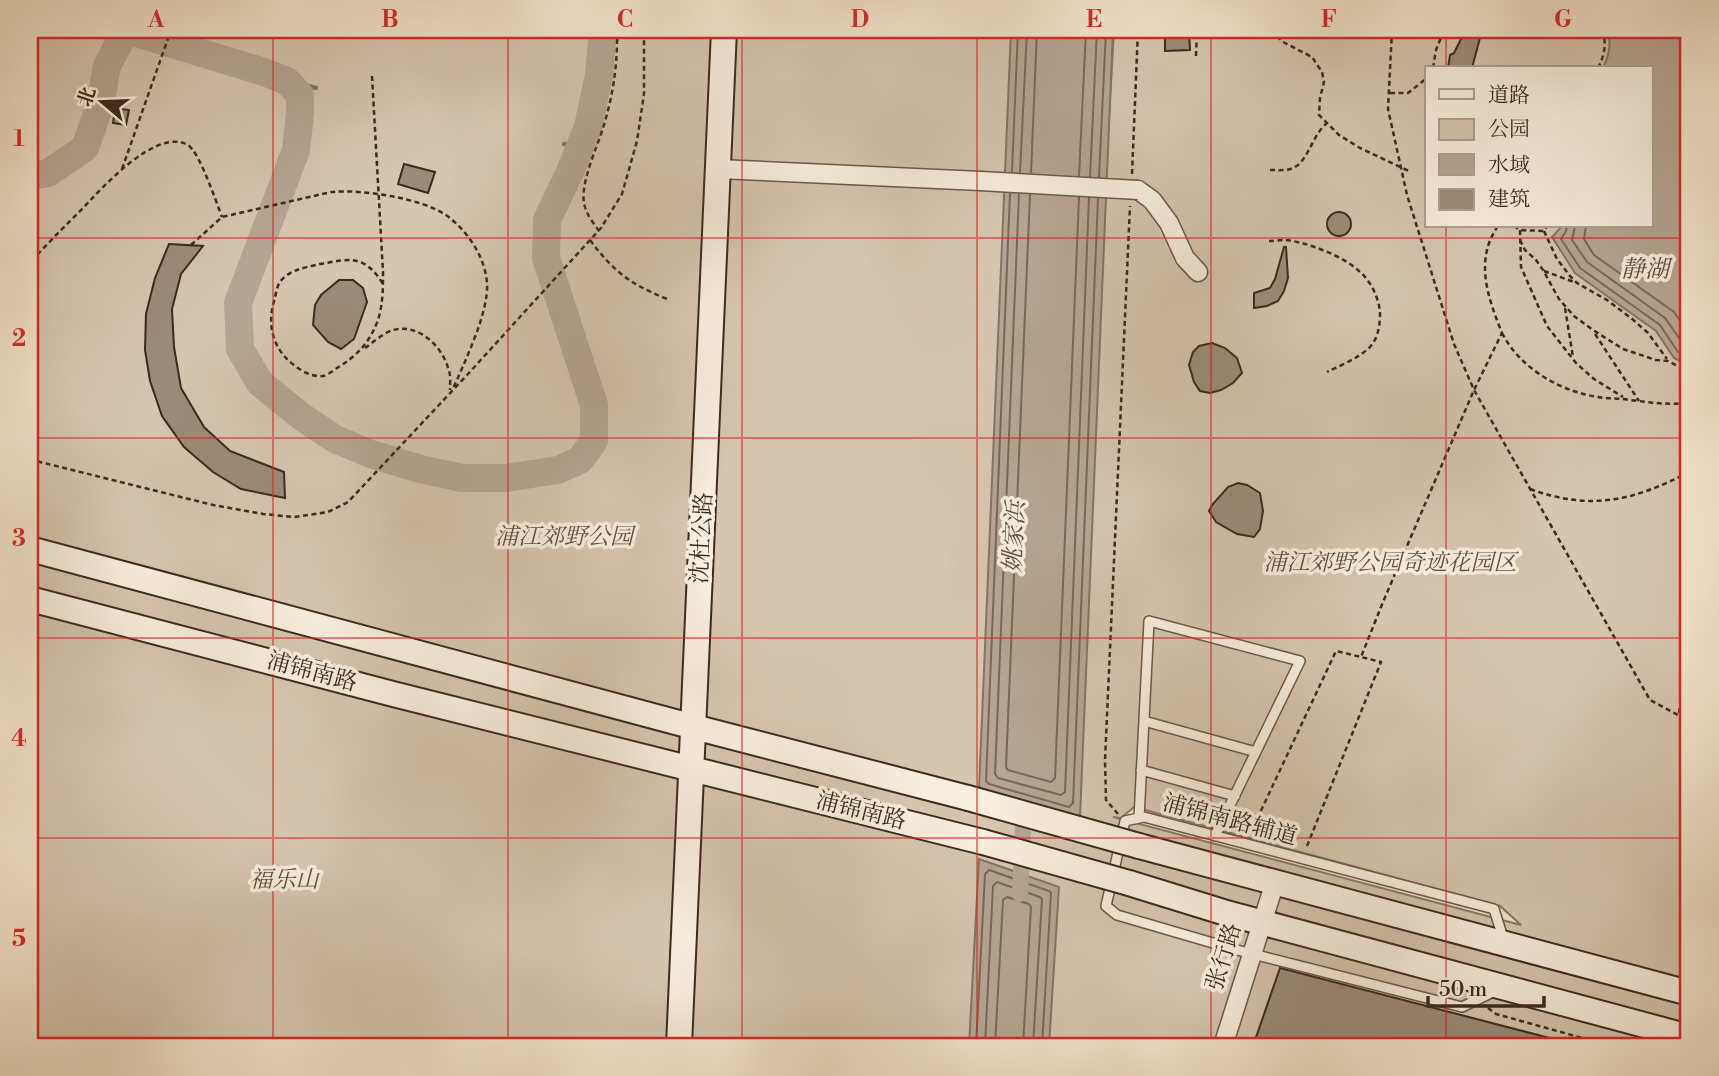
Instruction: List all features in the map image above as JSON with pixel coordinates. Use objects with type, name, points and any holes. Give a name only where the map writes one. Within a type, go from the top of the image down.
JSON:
[{"type":"main road","name":"沈杜公路","points":[[679,1046],[724,30]]},
{"type":"main road","name":"浦锦南路","points":[[30,549],[1686,992]]},
{"type":"main road","name":"浦锦南路","points":[[30,599],[393,694],[983,842],[1223,912],[1689,1037]]},
{"type":"street","points":[[718,169],[1134,191],[1152,200],[1169,222],[1185,258],[1198,272]]},
{"type":"street","name":"张行路","points":[[1223,1046],[1275,882]]},
{"type":"lane","points":[[1139,818],[1149,621],[1300,661],[1215,836]]},
{"type":"lane","points":[[1144,721],[1256,752]]},
{"type":"lane","points":[[1141,770],[1235,796]]},
{"type":"lane","name":"浦锦南路辅道","points":[[1125,821],[1144,817],[1493,909],[1504,943]]},
{"type":"lane","points":[[1125,821],[1106,906],[1117,915],[1251,953],[1462,1007],[1504,986]]},
{"type":"path","points":[[122,169],[171,30]]},
{"type":"path","points":[[599,231],[584,206],[585,183],[612,90],[618,53],[617,30]]},
{"type":"path","points":[[30,457],[40,462],[213,505],[263,514],[294,517],[328,512],[348,502],[599,231],[622,194],[637,141],[644,94],[644,30]]},
{"type":"path","points":[[1125,821],[1106,800],[1105,760],[1134,191],[1138,30]]},
{"type":"path","points":[[1196,56],[1197,30]]},
{"type":"path","points":[[1271,30],[1283,42],[1312,57],[1322,72],[1324,82],[1319,115],[1339,135],[1411,172]]},
{"type":"path","points":[[1392,30],[1388,109],[1407,195],[1454,344],[1474,390],[1650,700],[1678,715],[1689,715]]},
{"type":"path","points":[[1433,66],[1444,30]]},
{"type":"path","points":[[1599,66],[1605,52],[1604,34],[1601,30]]},
{"type":"path","points":[[362,350],[378,318],[383,284],[372,76]]},
{"type":"path","points":[[1389,93],[1408,93],[1425,80]]},
{"type":"path","points":[[1270,170],[1297,167],[1319,129],[1327,122]]},
{"type":"path","points":[[30,259],[122,169],[145,152],[164,143],[188,146],[198,158],[222,217]]},
{"type":"path","points":[[191,245],[222,217],[347,190],[411,201],[447,216],[475,246],[484,266],[487,285],[477,332],[450,394]]},
{"type":"path","points":[[1497,228],[1487,246],[1484,265],[1486,287],[1502,333],[1522,360],[1541,375],[1576,392],[1666,404],[1689,402]]},
{"type":"path","points":[[1517,228],[1544,231]]},
{"type":"path","points":[[1520,230],[1521,267],[1547,326],[1574,360],[1594,379],[1626,399]]},
{"type":"path","points":[[1544,231],[1558,259],[1577,283]]},
{"type":"path","points":[[590,240],[622,276],[667,299]]},
{"type":"path","points":[[1269,241],[1285,240],[1338,257],[1360,271],[1373,288],[1379,306],[1380,328],[1370,347],[1351,361],[1326,372]]},
{"type":"path","points":[[1520,240],[1525,250],[1543,270],[1559,299],[1574,316],[1623,349],[1656,360],[1668,361],[1689,372]]},
{"type":"path","points":[[383,284],[375,271],[350,260],[298,269],[288,275],[280,282],[271,308],[274,340],[281,353],[293,365],[310,374],[324,376],[393,330],[409,330],[422,334],[441,352],[449,369],[450,394]]},
{"type":"path","points":[[1543,270],[1577,283],[1607,300],[1648,333],[1668,361]]},
{"type":"path","points":[[1564,305],[1574,360]]},
{"type":"path","points":[[1592,330],[1639,401]]},
{"type":"path","points":[[1361,657],[1474,390],[1502,333]]},
{"type":"path","points":[[1530,489],[1564,498],[1602,501],[1622,499],[1667,483],[1689,471]]},
{"type":"path","points":[[1249,837],[1336,651],[1381,662],[1302,859]]},
{"type":"path","points":[[1678,715],[1689,658]]},
{"type":"path","points":[[1478,999],[1496,1014],[1611,1046]]},
{"type":"green space","name":"浦江郊野公园","points":[[30,30],[1107,30],[1107,154],[1114,30],[1689,30],[1689,1046],[30,1046]],"holes":[[[1134,807],[1500,906],[1521,925],[1113,817],[1121,818]]]},
{"type":"water","points":[[1011,30],[1113,30],[1080,817],[979,789]]},
{"type":"water","name":"静湖","points":[[1607,30],[1689,30],[1689,366],[1674,358],[1656,331],[1575,273],[1552,237],[1560,228],[1652,228],[1652,66],[1604,66],[1609,40]]},
{"type":"water","points":[[979,859],[1059,887],[1049,1046],[969,1046]]},
{"type":"building","points":[[1165,30],[1189,30],[1190,50],[1165,51]]},
{"type":"building","points":[[1464,33],[1480,38],[1473,66],[1448,66],[1450,55],[1454,53]]},
{"type":"building","points":[[115,108],[129,110],[126,125],[113,123]]},
{"type":"building","points":[[404,164],[435,172],[428,193],[398,184]]},
{"type":"building","points":[[1339,212],[1347,216],[1351,224],[1347,232],[1339,236],[1331,232],[1327,224],[1331,216]]},
{"type":"building","points":[[169,244],[203,246],[181,274],[172,309],[174,347],[181,388],[204,427],[230,451],[284,472],[285,498],[241,489],[213,472],[184,447],[162,416],[150,381],[145,350],[146,314],[155,278]]},
{"type":"building","points":[[1284,247],[1288,278],[1284,291],[1278,301],[1254,308],[1254,293],[1270,288]]},
{"type":"building","points":[[339,280],[353,280],[363,288],[367,302],[354,339],[341,349],[328,342],[313,325],[315,305],[321,295]]},
{"type":"building","points":[[1212,343],[1225,348],[1237,358],[1242,373],[1233,383],[1210,393],[1200,391],[1189,365],[1193,352],[1199,346]]},
{"type":"building","points":[[1238,483],[1260,493],[1263,511],[1260,529],[1254,537],[1237,534],[1216,522],[1209,511],[1228,487]]},
{"type":"building","points":[[1280,968],[1565,1042],[1564,1046],[1253,1046]]},
{"type":"waterway","points":[[30,176],[48,173],[85,148],[100,105],[107,66],[126,30]]},
{"type":"waterway","points":[[127,30],[264,72],[287,81],[300,95],[296,150],[238,303],[240,349],[260,383],[302,417],[335,439],[371,454],[462,478],[506,478],[558,470],[580,460],[594,441],[594,405],[546,258],[547,220],[588,127],[599,75],[603,30]]},
{"type":"waterway","points":[[287,81],[316,88]]},
{"type":"waterway","points":[[564,144],[580,147]]},
{"type":"waterway","name":"姚家浜","points":[[1020,894],[1024,808]]},
{"type":"park label","name":"浦江郊野公园奇迹花园区","points":[[1390,563]]},
{"type":"park label","name":"福乐山","points":[[284,880]]}]
